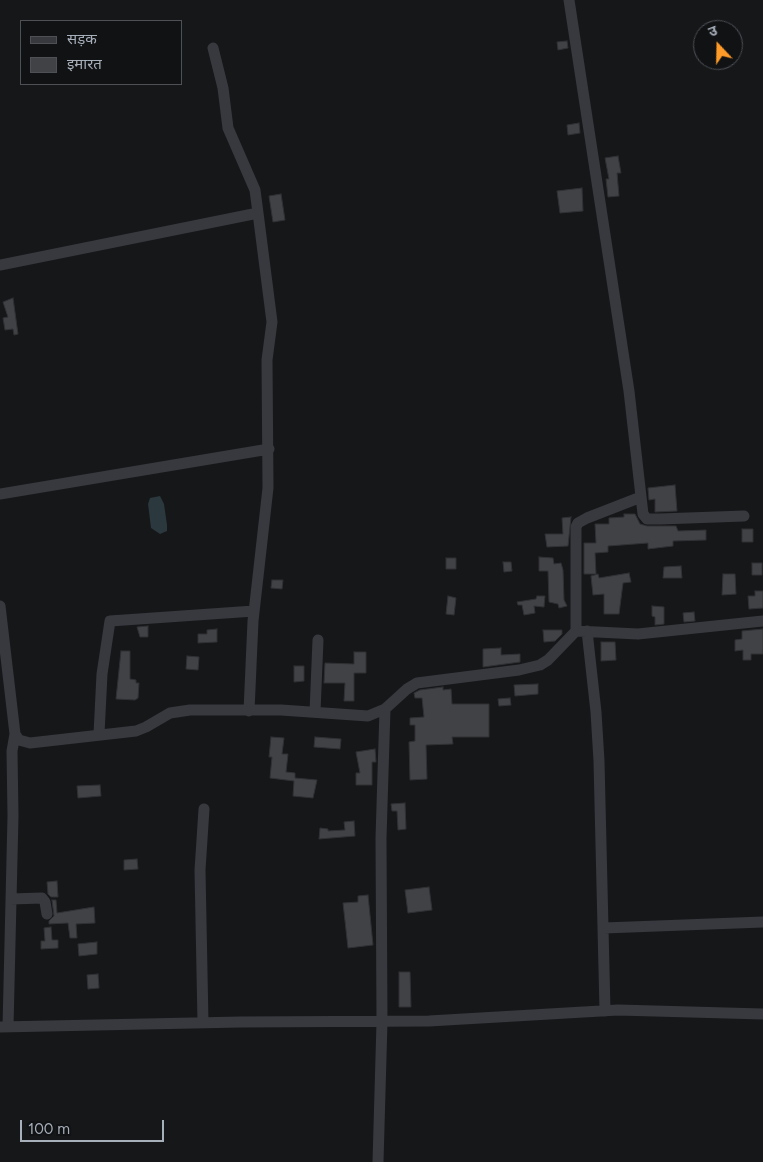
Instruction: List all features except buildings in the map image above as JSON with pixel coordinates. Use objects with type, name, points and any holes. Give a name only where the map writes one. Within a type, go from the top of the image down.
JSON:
[{"type":"street","points":[[569,0],[624,354],[643,514],[647,519],[691,520],[744,516]]},
{"type":"street","points":[[213,48],[223,88],[228,128],[255,190],[272,322],[268,360],[269,449],[264,540],[254,611],[250,711]]},
{"type":"street","points":[[0,266],[258,212]]},
{"type":"street","points":[[0,494],[269,449]]},
{"type":"street","points":[[605,1011],[596,712],[581,631],[576,527],[578,523],[587,518],[641,497]]},
{"type":"street","points":[[0,606],[15,734],[12,752],[11,899],[4,1027],[382,1022],[605,1011],[763,1014]]},
{"type":"street","points":[[99,734],[102,674],[110,621],[254,611]]},
{"type":"street","points":[[15,734],[19,740],[30,743],[125,732],[146,728],[173,712],[190,710],[315,712],[368,716],[385,709],[407,688],[417,683],[528,669],[540,665],[581,631],[638,634],[763,620]]},
{"type":"street","points":[[315,712],[318,640]]},
{"type":"street","points":[[378,1162],[382,1022],[382,838],[385,709]]},
{"type":"street","points":[[203,1023],[200,870],[204,810]]},
{"type":"street","points":[[11,899],[42,898],[46,902],[48,914]]},
{"type":"street","points":[[604,928],[763,922]]},
{"type":"shaded area","points":[[160,496],[164,504],[167,531],[160,534],[151,528],[148,504],[150,498]]}]
